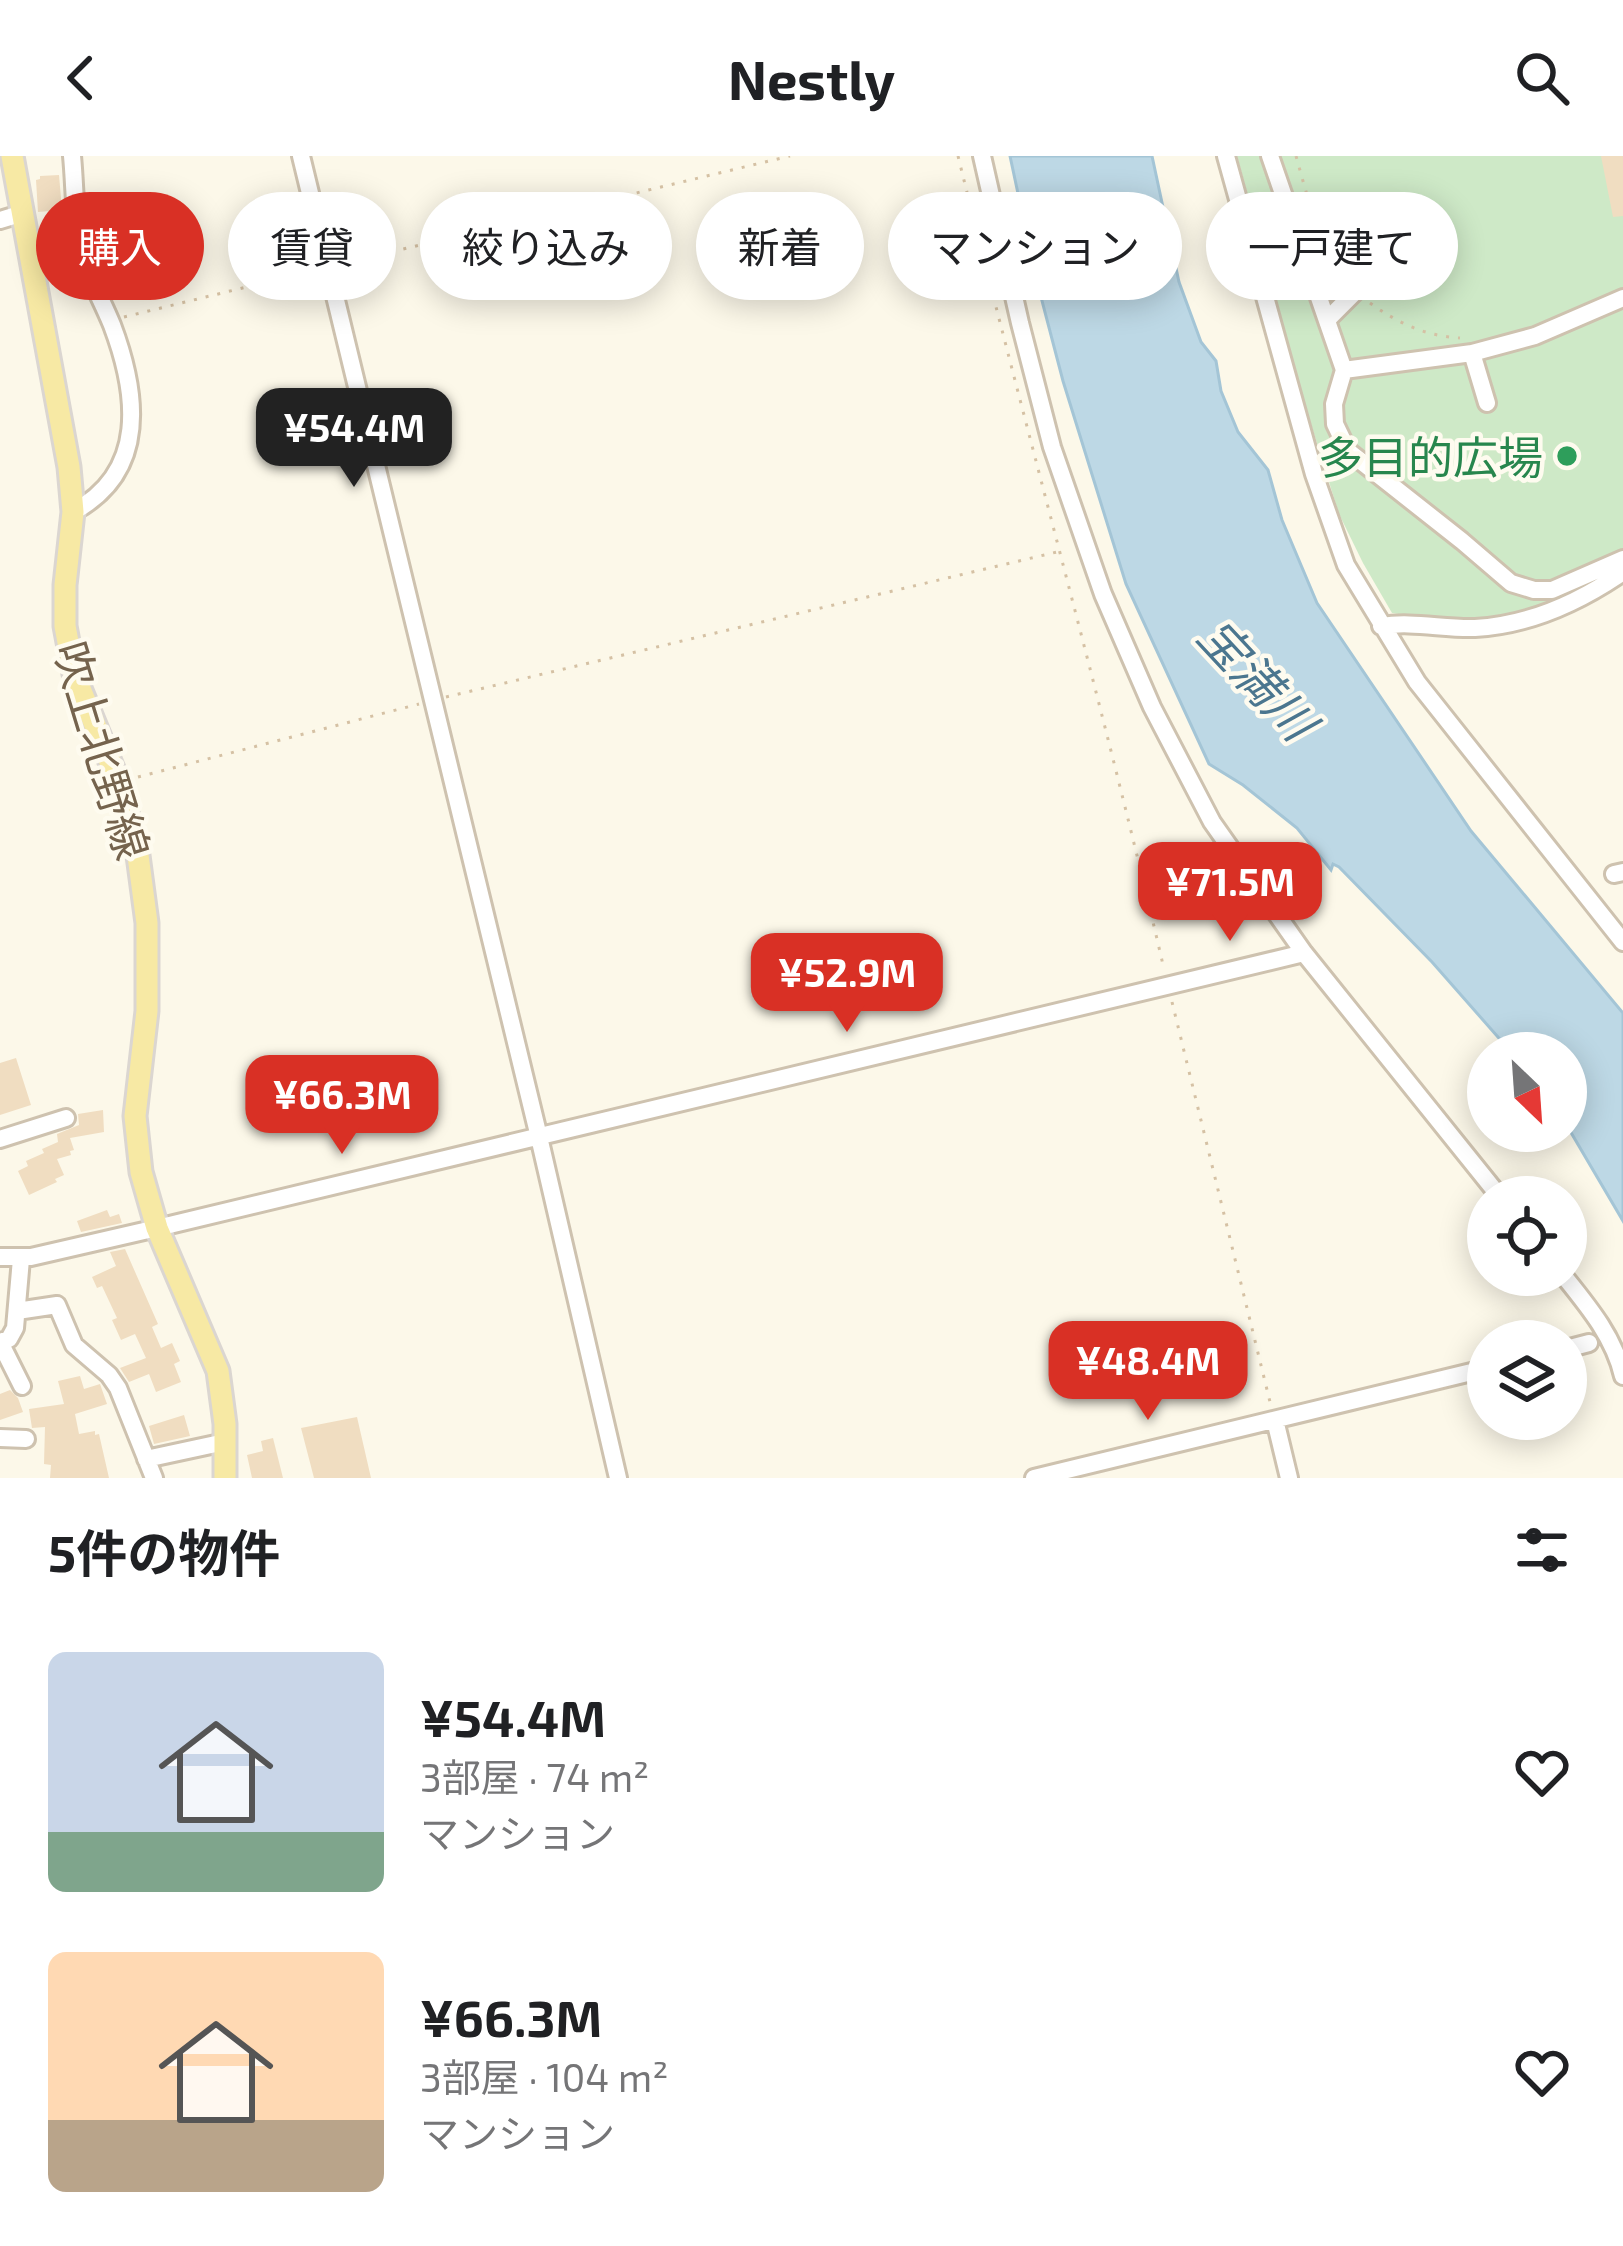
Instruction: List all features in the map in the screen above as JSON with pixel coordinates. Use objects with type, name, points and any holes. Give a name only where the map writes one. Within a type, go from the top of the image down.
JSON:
[{"type":"main road","name":"吹上北野線","points":[[12,156],[69,467],[73,512],[64,626],[74,674],[118,782],[137,848],[147,922],[147,1011],[135,1116],[141,1172],[157,1228],[218,1371],[225,1478]]},
{"type":"street","points":[[72,156],[80,246],[127,368],[132,418],[121,468],[94,501],[73,512]]},
{"type":"street","points":[[301,156],[309,192]]},
{"type":"street","points":[[982,156],[1052,447],[1102,594],[1152,707],[1212,823],[1304,953],[1483,1176]]},
{"type":"street","points":[[1226,156],[1294,403],[1346,565],[1417,682],[1623,942]]},
{"type":"street","points":[[1270,156],[1344,370],[1335,400],[1335,424],[1348,451],[1511,584],[1552,590],[1623,559]]},
{"type":"street","points":[[0,220],[23,213]]},
{"type":"street","points":[[1344,370],[1472,352],[1535,336],[1623,298]]},
{"type":"street","points":[[334,300],[618,1478]]},
{"type":"street","points":[[1328,319],[1347,300]]},
{"type":"street","points":[[1472,352],[1487,403]]},
{"type":"street","points":[[1294,403],[1335,400]]},
{"type":"street","points":[[1381,626],[1400,622],[1476,628],[1528,619],[1577,602],[1623,572]]},
{"type":"street","points":[[9,1257],[157,1228],[1304,953]]},
{"type":"street","points":[[0,1139],[66,1118]]},
{"type":"street","points":[[0,1237],[9,1257],[17,1311],[9,1339],[0,1342],[22,1386]]},
{"type":"street","points":[[1579,1296],[1605,1330],[1623,1376]]},
{"type":"street","points":[[17,1311],[57,1305],[74,1345],[118,1388],[154,1478]]},
{"type":"street","points":[[1034,1478],[1467,1373]]},
{"type":"street","points":[[1275,1420],[1289,1478]]},
{"type":"street","points":[[0,1438],[26,1438]]},
{"type":"street","points":[[146,1459],[225,1442]]},
{"type":"path","points":[[396,251],[790,156]]},
{"type":"path","points":[[958,156],[1061,550],[1275,1420]]},
{"type":"path","points":[[110,321],[228,292]]},
{"type":"path","points":[[118,782],[432,700],[1061,550]]},
{"type":"green space","points":[[1237,156],[1623,156],[1623,567],[1557,605],[1478,623],[1392,613],[1339,514],[1276,300],[1458,300],[1458,192],[1247,192]]},
{"type":"water","points":[[1010,156],[1152,156],[1160,192],[1018,192]]},
{"type":"water","name":"宝満川","points":[[1182,290],[1201,342],[1216,361],[1221,391],[1238,432],[1268,470],[1282,520],[1317,603],[1471,831],[1623,1013],[1623,1221],[1582,1152],[1587,1152],[1587,1032],[1494,1032],[1339,867],[1333,864],[1331,870],[1297,828],[1209,764],[1126,584],[1042,300],[1182,300]]},
{"type":"building","points":[[1601,156],[1623,156],[1623,216],[1613,217]]},
{"type":"building","points":[[59,175],[60,192],[37,192],[40,176]]},
{"type":"building","points":[[16,1058],[31,1105],[0,1115],[0,1063]]},
{"type":"building","points":[[103,1110],[104,1132],[70,1138],[71,1155],[57,1159],[64,1175],[29,1195],[18,1171],[28,1166],[26,1161],[58,1142],[57,1134],[79,1125],[78,1114]]},
{"type":"building","points":[[107,1210],[110,1217],[119,1214],[122,1223],[81,1232],[77,1221]]},
{"type":"building","points":[[125,1249],[158,1324],[152,1327],[161,1348],[172,1343],[180,1361],[174,1364],[181,1382],[156,1392],[149,1374],[129,1382],[120,1368],[146,1358],[135,1334],[121,1340],[112,1320],[117,1318],[102,1286],[97,1288],[92,1277],[116,1266],[110,1252]]},
{"type":"building","points":[[80,1376],[84,1389],[100,1384],[107,1404],[75,1414],[79,1434],[99,1434],[109,1478],[50,1478],[51,1465],[44,1464],[45,1427],[32,1428],[29,1409],[64,1404],[58,1381]]},
{"type":"building","points":[[10,1390],[23,1412],[0,1420],[0,1394]]},
{"type":"building","points":[[184,1415],[190,1436],[154,1444],[149,1426]]},
{"type":"building","points":[[357,1417],[371,1478],[314,1478],[301,1428]]},
{"type":"building","points":[[273,1438],[283,1478],[252,1478],[247,1455],[263,1451],[261,1441]]},
{"type":"place","name":"多目的広場","points":[[1567,456]]}]
